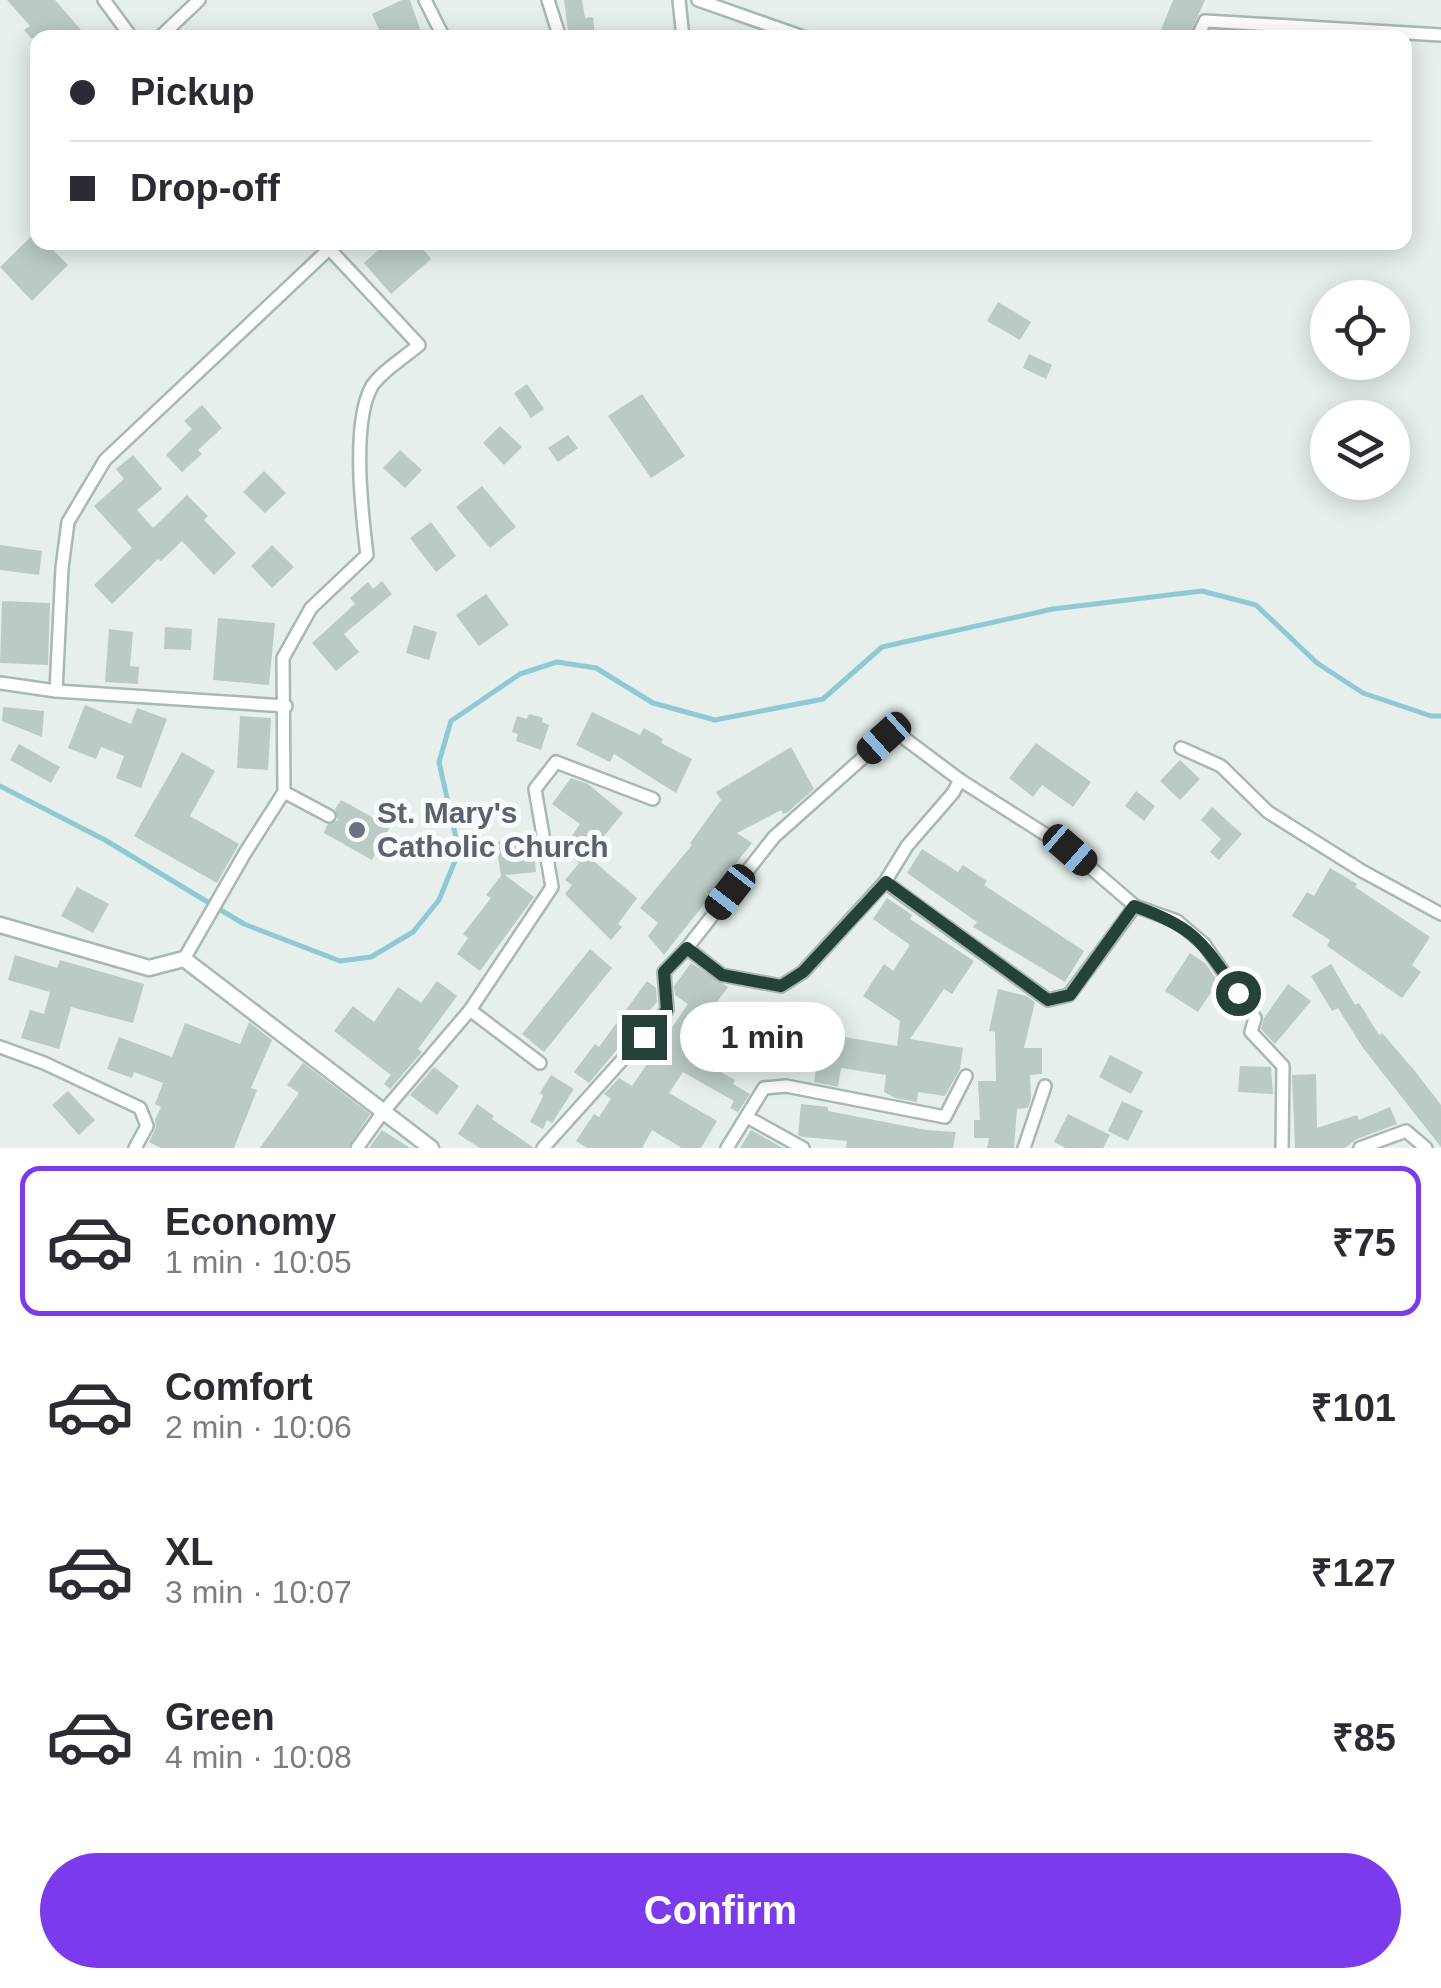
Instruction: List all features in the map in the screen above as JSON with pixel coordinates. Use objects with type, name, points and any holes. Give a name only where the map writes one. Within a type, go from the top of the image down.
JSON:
[{"type":"street","points":[[104,0],[126,30]]},
{"type":"street","points":[[167,30],[199,0]]},
{"type":"street","points":[[440,30],[427,4],[444,0]]},
{"type":"street","points":[[548,0],[557,30]]},
{"type":"street","points":[[679,0],[682,30]]},
{"type":"street","points":[[698,0],[783,30]]},
{"type":"street","points":[[1200,30],[1205,21],[1357,30]]},
{"type":"street","points":[[1412,33],[1441,35]]},
{"type":"street","points":[[56,690],[68,522],[104,460],[322,250]]},
{"type":"street","points":[[0,925],[149,968],[184,958],[284,792],[283,658],[311,608],[367,556],[359,490],[362,426],[372,386],[418,344],[330,250]]},
{"type":"street","points":[[0,682],[56,690],[286,706]]},
{"type":"street","points":[[542,1148],[667,1010],[664,972],[774,837],[884,738],[896,732],[960,780],[1070,850],[1134,906],[1177,921],[1204,944],[1254,1018],[1251,1032],[1283,1066],[1282,1148]]},
{"type":"street","points":[[1181,748],[1220,766],[1268,812],[1362,871],[1441,914]]},
{"type":"street","points":[[358,1148],[470,1010],[552,887],[535,789],[556,762],[654,798]]},
{"type":"street","points":[[687,948],[722,975],[781,986],[803,972],[886,882],[907,846],[960,780]]},
{"type":"street","points":[[284,792],[329,816]]},
{"type":"street","points":[[886,882],[1048,1000],[1070,995],[1134,906]]},
{"type":"street","points":[[184,958],[431,1148]]},
{"type":"street","points":[[470,1010],[540,1063]]},
{"type":"street","points":[[0,1047],[140,1108],[147,1126],[137,1148]]},
{"type":"street","points":[[726,1148],[764,1088],[786,1086],[945,1117],[966,1076]]},
{"type":"street","points":[[1024,1148],[1045,1086]]},
{"type":"street","points":[[746,1117],[803,1148]]},
{"type":"street","points":[[1360,1148],[1406,1131],[1426,1148]]},
{"type":"building","points":[[7,0],[55,0],[81,30],[30,30],[30,37],[24,30],[30,26]]},
{"type":"building","points":[[410,0],[420,30],[379,30],[372,14]]},
{"type":"building","points":[[564,0],[582,0],[585,18],[593,17],[594,30],[568,30]]},
{"type":"building","points":[[1173,0],[1205,0],[1192,30],[1161,30]]},
{"type":"building","points":[[30,238],[30,250],[53,250],[68,265],[32,301],[0,267]]},
{"type":"building","points":[[378,250],[424,250],[431,259],[391,294],[364,263]]},
{"type":"building","points":[[998,302],[1031,322],[1020,340],[987,321]]},
{"type":"building","points":[[1029,354],[1052,365],[1046,379],[1023,368]]},
{"type":"building","points":[[527,384],[544,409],[531,418],[514,393]]},
{"type":"building","points":[[642,394],[685,456],[651,478],[608,416]]},
{"type":"building","points":[[202,405],[222,428],[182,472],[166,455],[192,429],[184,421]]},
{"type":"building","points":[[500,426],[522,447],[504,465],[483,443]]},
{"type":"building","points":[[568,435],[578,448],[558,462],[548,448]]},
{"type":"building","points":[[400,450],[422,470],[405,488],[383,468]]},
{"type":"building","points":[[133,455],[162,489],[137,510],[153,528],[187,495],[208,516],[204,520],[236,553],[214,575],[182,541],[112,604],[94,585],[132,548],[94,506],[124,479],[116,469]]},
{"type":"building","points":[[264,471],[286,493],[265,513],[243,492]]},
{"type":"building","points":[[482,486],[516,527],[490,548],[456,507]]},
{"type":"building","points":[[431,522],[456,556],[436,572],[410,538]]},
{"type":"building","points":[[0,545],[42,551],[39,575],[0,570]]},
{"type":"building","points":[[272,545],[294,567],[272,588],[251,566]]},
{"type":"building","points":[[382,581],[392,594],[344,634],[359,652],[336,671],[312,643],[355,604],[350,598],[368,582],[373,589]]},
{"type":"building","points":[[486,594],[509,625],[479,646],[456,615]]},
{"type":"building","points":[[2,601],[50,603],[48,665],[0,663]]},
{"type":"building","points":[[218,618],[275,623],[269,685],[213,680]]},
{"type":"building","points":[[414,625],[437,632],[429,660],[406,653]]},
{"type":"building","points":[[165,627],[192,629],[191,650],[164,649]]},
{"type":"building","points":[[109,629],[133,632],[130,666],[139,667],[138,684],[105,682]]},
{"type":"building","points":[[85,705],[131,724],[137,708],[167,719],[141,788],[116,778],[124,756],[101,747],[96,759],[68,748]]},
{"type":"building","points":[[3,707],[44,711],[42,737],[2,721]]},
{"type":"building","points":[[592,712],[640,735],[644,728],[663,739],[661,743],[692,759],[676,793],[614,754],[610,762],[576,745]]},
{"type":"building","points":[[529,714],[543,718],[542,722],[549,725],[541,750],[516,741],[518,734],[512,732],[517,716],[527,719]]},
{"type":"building","points":[[240,716],[271,718],[268,770],[237,768]]},
{"type":"building","points":[[1036,743],[1091,782],[1073,807],[1042,785],[1033,797],[1009,778]]},
{"type":"building","points":[[19,744],[60,767],[51,783],[10,760]]},
{"type":"building","points":[[791,747],[814,789],[788,812],[783,814],[781,810],[737,833],[752,843],[664,955],[648,936],[658,923],[640,908],[692,845],[721,800],[716,792]]},
{"type":"building","points":[[182,752],[215,771],[190,816],[239,844],[217,883],[134,836]]},
{"type":"building","points":[[1180,760],[1200,779],[1180,800],[1160,781]]},
{"type":"building","points":[[571,778],[588,784],[623,813],[590,858],[637,898],[611,940],[565,894],[572,885],[565,880],[579,863],[562,851],[580,824],[552,804]]},
{"type":"building","points":[[1136,791],[1155,806],[1144,821],[1125,806]]},
{"type":"building","name":"St. Mary's Catholic Church","points":[[341,800],[390,827],[372,860],[324,833],[327,825],[338,820],[335,809]]},
{"type":"building","points":[[1212,807],[1242,834],[1219,860],[1210,852],[1221,839],[1201,820]]},
{"type":"building","points":[[533,838],[536,872],[505,875],[534,897],[480,971],[457,954],[468,938],[463,934],[491,898],[486,895],[501,876],[496,842]]},
{"type":"building","points":[[922,849],[958,872],[963,865],[987,881],[984,885],[1084,951],[1065,982],[973,927],[977,922],[907,873]]},
{"type":"building","points":[[1330,868],[1430,937],[1412,965],[1421,972],[1402,998],[1327,946],[1330,940],[1292,916],[1307,892],[1314,896]]},
{"type":"building","points":[[77,887],[109,904],[93,933],[61,916]]},
{"type":"building","points":[[887,898],[912,915],[910,919],[974,961],[952,994],[944,989],[910,1039],[963,1048],[960,1069],[945,1096],[918,1092],[917,1102],[895,1098],[884,1092],[886,1075],[841,1068],[838,1087],[814,1082],[821,1033],[897,1046],[900,1021],[863,996],[884,964],[893,971],[910,945],[873,919]]},
{"type":"building","points":[[590,949],[612,968],[544,1052],[522,1034]]},
{"type":"building","points":[[1190,953],[1206,964],[1218,982],[1198,1012],[1165,991]]},
{"type":"building","points":[[15,955],[57,968],[60,960],[144,984],[133,1023],[71,1007],[59,1049],[21,1038],[30,1010],[44,1014],[50,992],[8,980]]},
{"type":"building","points":[[691,963],[728,987],[694,1033],[710,1044],[698,1059],[735,1080],[733,1084],[750,1094],[738,1112],[730,1108],[734,1101],[683,1072],[669,1093],[717,1121],[701,1148],[682,1148],[652,1130],[642,1148],[587,1148],[576,1141],[594,1114],[599,1117],[611,1099],[604,1094],[619,1078],[632,1086],[688,1004],[675,995],[674,986]]},
{"type":"building","points":[[1331,964],[1355,1005],[1359,1003],[1379,1035],[1382,1033],[1441,1105],[1441,1147],[1363,1048],[1338,1008],[1332,1011],[1311,976]]},
{"type":"building","points":[[437,981],[457,996],[418,1049],[422,1052],[390,1089],[384,1084],[391,1075],[334,1031],[353,1006],[374,1022],[398,987],[421,1003]]},
{"type":"building","points":[[647,981],[656,988],[657,1002],[589,1083],[574,1072],[595,1044],[599,1047]]},
{"type":"building","points":[[1288,984],[1311,1001],[1275,1044],[1261,1029],[1264,1018]]},
{"type":"building","points":[[998,989],[1035,1002],[1024,1048],[1042,1048],[1042,1074],[1030,1075],[1028,1108],[1017,1109],[1014,1148],[987,1148],[989,1138],[974,1138],[974,1120],[980,1120],[978,1081],[996,1081],[995,1032],[989,1031]]},
{"type":"building","points":[[249,1022],[272,1040],[251,1088],[257,1090],[234,1148],[161,1148],[149,1142],[161,1107],[155,1104],[163,1083],[134,1072],[132,1078],[107,1069],[119,1037],[172,1057],[185,1023],[240,1044]]},
{"type":"building","points":[[1110,1055],[1143,1072],[1131,1094],[1099,1077]]},
{"type":"building","points":[[303,1063],[370,1114],[348,1148],[260,1148],[299,1093],[287,1085]]},
{"type":"building","points":[[1240,1066],[1271,1067],[1273,1094],[1238,1092]]},
{"type":"building","points":[[434,1067],[459,1086],[437,1115],[410,1095]]},
{"type":"building","points":[[1316,1074],[1317,1128],[1357,1115],[1359,1120],[1390,1107],[1397,1124],[1357,1139],[1345,1148],[1295,1148],[1292,1075]]},
{"type":"building","points":[[551,1075],[574,1089],[552,1123],[547,1120],[543,1129],[530,1122]]},
{"type":"building","points":[[68,1091],[95,1120],[79,1135],[52,1105]]},
{"type":"building","points":[[1122,1101],[1143,1111],[1128,1141],[1108,1131]]},
{"type":"building","points":[[477,1104],[534,1148],[480,1148],[458,1134]]},
{"type":"building","points":[[801,1104],[926,1130],[956,1132],[953,1148],[846,1148],[847,1141],[803,1137],[798,1135]]},
{"type":"building","points":[[1068,1114],[1110,1135],[1103,1148],[1066,1148],[1054,1142]]},
{"type":"building","points":[[382,1130],[410,1148],[369,1148]]},
{"type":"building","points":[[751,1130],[774,1143],[783,1148],[740,1148]]},
{"type":"waterway","points":[[0,786],[105,840],[244,924],[340,961],[371,957],[413,932],[439,900],[459,851],[439,762],[451,721],[520,674],[557,662],[596,668],[653,703],[715,720],[823,699],[882,647],[1053,609],[1202,591],[1256,605],[1317,663],[1363,693],[1441,716]]},
{"type":"place","name":"St. Mary's Catholic Church","points":[[357,830]]},
{"type":"route","points":[[644,1037],[667,1010],[664,972],[687,948],[722,975],[781,986],[803,972],[886,882],[1048,1000],[1070,995],[1134,906],[1177,921],[1204,944],[1238,993]]}]
